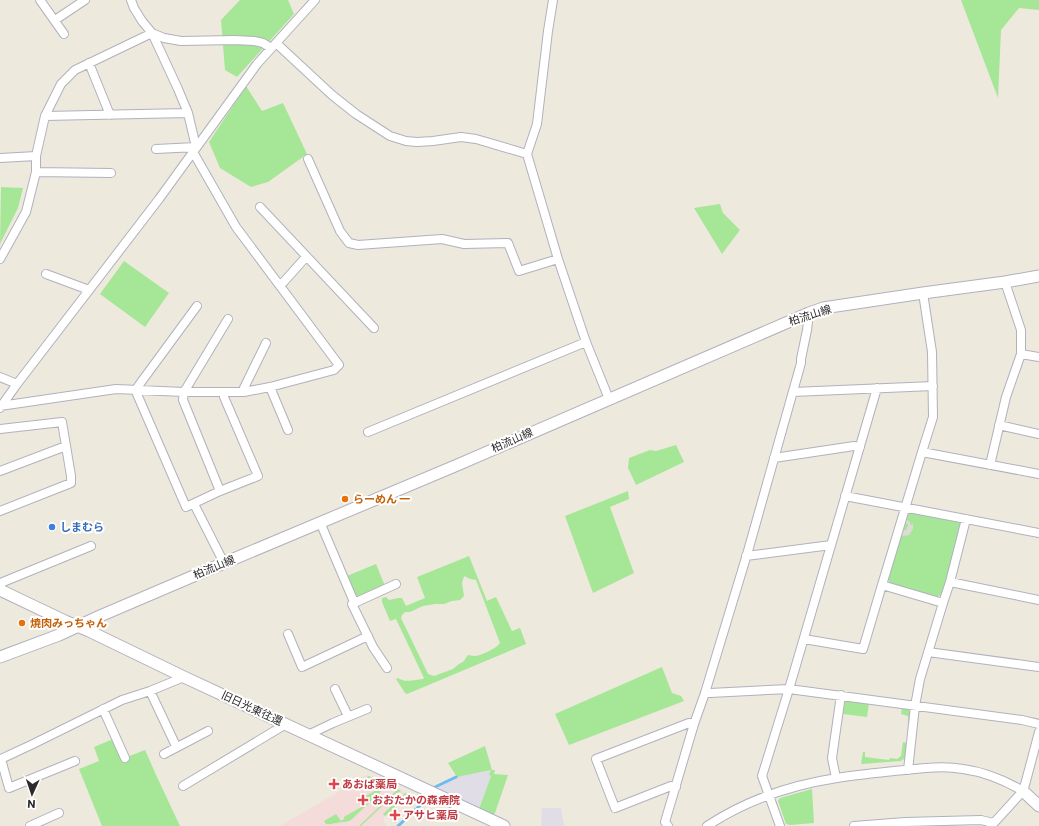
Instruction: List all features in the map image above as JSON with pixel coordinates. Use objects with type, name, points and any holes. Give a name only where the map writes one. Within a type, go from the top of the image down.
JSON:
[{"type":"main road","name":"柏流山線","points":[[0,657],[59,635],[809,313],[823,308],[1039,276]]},
{"type":"main road","name":"旧日光東往還","points":[[0,588],[65,621],[504,826]]},
{"type":"main road","points":[[1023,791],[1039,806]]},
{"type":"street","points":[[40,0],[64,34]]},
{"type":"street","points":[[55,20],[85,0]]},
{"type":"street","points":[[0,407],[116,389],[184,392],[244,392],[270,387],[334,370],[339,366],[236,227],[195,150],[188,114],[178,88],[152,33],[142,21],[131,0]]},
{"type":"street","points":[[0,407],[159,199],[257,64],[315,0]]},
{"type":"street","points":[[553,0],[537,124],[527,154],[558,259],[586,342],[609,399]]},
{"type":"street","points":[[0,259],[26,212],[36,172],[36,156],[46,116],[61,84],[75,70],[152,33],[164,38],[181,41],[254,41],[274,46],[356,114],[390,136],[406,141],[417,142],[461,137],[476,139],[527,154]]},
{"type":"street","points":[[89,63],[110,115]]},
{"type":"street","points":[[46,116],[188,114]]},
{"type":"street","points":[[156,149],[195,150]]},
{"type":"street","points":[[0,158],[36,156]]},
{"type":"street","points":[[308,159],[340,231],[349,243],[358,245],[442,239],[464,244],[508,243],[519,271],[558,259]]},
{"type":"street","points":[[36,172],[110,173]]},
{"type":"street","points":[[260,207],[374,328]]},
{"type":"street","points":[[280,286],[306,257]]},
{"type":"street","points":[[46,274],[89,290]]},
{"type":"street","points":[[990,465],[1006,397],[1021,354],[1021,330],[1005,282]]},
{"type":"street","points":[[804,639],[863,648],[933,416],[932,352],[923,293]]},
{"type":"street","points":[[197,306],[136,390],[186,507],[220,491],[258,476],[224,397],[224,392]]},
{"type":"street","points":[[668,826],[666,822],[694,724],[705,693],[746,556],[801,363],[809,313]]},
{"type":"street","points":[[220,491],[183,400],[184,392],[228,319]]},
{"type":"street","points":[[368,432],[586,342]]},
{"type":"street","points":[[244,392],[244,388],[266,343]]},
{"type":"street","points":[[1021,354],[1039,358]]},
{"type":"street","points":[[0,377],[17,384]]},
{"type":"street","points":[[793,392],[933,386]]},
{"type":"street","points":[[270,387],[288,430]]},
{"type":"street","points":[[780,826],[762,776],[804,639],[877,388]]},
{"type":"street","points":[[0,429],[62,422],[70,476],[70,484],[0,510]]},
{"type":"street","points":[[999,425],[1039,434]]},
{"type":"street","points":[[0,471],[66,446]]},
{"type":"street","points":[[774,458],[854,446],[860,448]]},
{"type":"street","points":[[922,452],[1039,474]]},
{"type":"street","points":[[845,496],[1039,533]]},
{"type":"street","points":[[194,504],[224,563]]},
{"type":"street","points":[[908,770],[915,706],[920,679],[942,603],[950,582],[966,519]]},
{"type":"street","points":[[320,522],[354,602],[352,604],[373,647],[387,668]]},
{"type":"street","points":[[746,556],[831,545]]},
{"type":"street","points":[[0,588],[3,582],[91,546]]},
{"type":"street","points":[[950,582],[1039,600]]},
{"type":"street","points":[[354,602],[396,584]]},
{"type":"street","points":[[882,585],[942,603]]},
{"type":"street","points":[[288,634],[302,666],[368,636]]},
{"type":"street","points":[[928,652],[1039,667]]},
{"type":"street","points":[[75,760],[9,788],[1,759],[122,700],[150,691],[184,677]]},
{"type":"street","points":[[335,688],[348,716]]},
{"type":"street","points":[[705,693],[710,694],[789,689],[1022,720],[1039,724]]},
{"type":"street","points":[[150,691],[176,746]]},
{"type":"street","points":[[836,778],[832,758],[841,695]]},
{"type":"street","points":[[103,709],[125,758]]},
{"type":"street","points":[[308,734],[367,709]]},
{"type":"street","points":[[676,787],[672,786],[615,808],[596,759],[689,723],[694,724]]},
{"type":"street","points":[[183,786],[286,724]]},
{"type":"street","points":[[164,754],[176,746],[208,731]]},
{"type":"street","points":[[854,826],[905,822],[981,820],[992,825],[1023,791],[1039,732]]},
{"type":"street","points":[[707,826],[718,823],[743,806],[800,786],[836,778],[908,770],[946,768],[969,770],[994,776],[1023,791]]},
{"type":"street","points":[[30,826],[59,813]]},
{"type":"shaded area","points":[[906,520],[909,521],[911,525],[913,524],[913,529],[909,535],[904,536],[901,535],[903,530],[906,530],[908,526],[908,524],[905,523]]},
{"type":"shaded area","points":[[491,770],[491,776],[479,809],[436,788],[457,777]]},
{"type":"shaded area","name":"おおたかの森病院","points":[[367,775],[408,794],[383,819],[386,826],[280,826]]},
{"type":"shaded area","points":[[542,808],[561,808],[564,826],[541,826]]},
{"type":"green space","points":[[240,0],[288,0],[294,14],[237,77],[225,70],[221,20]]},
{"type":"green space","points":[[961,0],[1039,0],[1039,10],[1019,8],[1001,30],[998,98]]},
{"type":"green space","points":[[246,86],[262,111],[283,103],[307,154],[268,182],[251,187],[220,168],[209,142]]},
{"type":"green space","points":[[1,187],[23,188],[18,208],[0,244]]},
{"type":"green space","points":[[720,204],[723,213],[740,230],[722,254],[694,208]]},
{"type":"green space","points":[[124,261],[169,293],[145,327],[100,294]]},
{"type":"green space","points":[[676,445],[684,462],[636,485],[628,468],[629,458],[650,450],[656,451]]},
{"type":"green space","points":[[628,491],[629,499],[610,507],[634,573],[593,593],[565,516]]},
{"type":"green space","points":[[912,512],[958,521],[960,524],[944,586],[941,595],[936,597],[890,583],[888,579],[908,515]]},
{"type":"green space","points":[[469,556],[487,601],[496,597],[512,631],[520,628],[526,644],[407,694],[405,693],[396,679],[398,678],[401,680],[410,681],[424,678],[396,619],[390,621],[382,602],[382,598],[386,597],[389,600],[402,598],[406,606],[425,598],[417,577]],"holes":[[[464,576],[476,580],[500,643],[485,653],[477,656],[468,655],[463,662],[453,669],[434,676],[428,674],[401,618],[402,615],[405,612],[410,612],[423,606],[444,604],[460,600],[464,596],[462,583]]]},
{"type":"green space","points":[[376,564],[385,586],[360,597],[355,595],[347,576]]},
{"type":"green space","points":[[662,667],[672,693],[681,696],[684,701],[569,745],[555,714]]},
{"type":"green space","points":[[848,700],[869,703],[867,717],[843,714],[845,703]]},
{"type":"green space","points":[[902,708],[909,709],[911,712],[909,725],[908,716],[901,714]]},
{"type":"green space","points":[[113,739],[122,759],[145,750],[180,826],[102,826],[79,769],[99,761],[94,747]]},
{"type":"green space","points":[[903,742],[907,743],[905,758],[901,761],[861,764],[863,752],[865,752],[865,757],[889,760],[890,758],[897,759],[901,756]]},
{"type":"green space","points":[[485,746],[492,770],[495,770],[494,774],[508,775],[495,813],[492,815],[479,809],[491,776],[489,775],[491,770],[457,777],[448,763]]},
{"type":"green space","points":[[369,776],[385,783],[386,787],[351,820],[326,824],[324,821],[336,814],[341,821],[344,817],[368,803],[364,797],[378,789],[373,782],[371,783],[367,777]]},
{"type":"green space","points":[[398,789],[401,791],[395,794],[361,826],[359,826]]},
{"type":"green space","points":[[812,789],[814,823],[786,824],[778,801],[780,798]]},
{"type":"green space","points":[[405,793],[408,794],[385,816],[383,814],[398,800],[396,798]]},
{"type":"waterway","points":[[433,788],[456,777]]},
{"type":"waterway","points":[[398,826],[428,798]]},
{"type":"place","name":"らーめん 一","points":[[345,499]]},
{"type":"place","name":"しまむら","points":[[52,527]]},
{"type":"place","name":"焼肉みっちゃん","points":[[22,623]]},
{"type":"place","name":"あおば薬局","points":[[334,784]]},
{"type":"place","name":"おおたかの森病院","points":[[363,800]]},
{"type":"place","name":"アサヒ薬局","points":[[395,815]]}]
